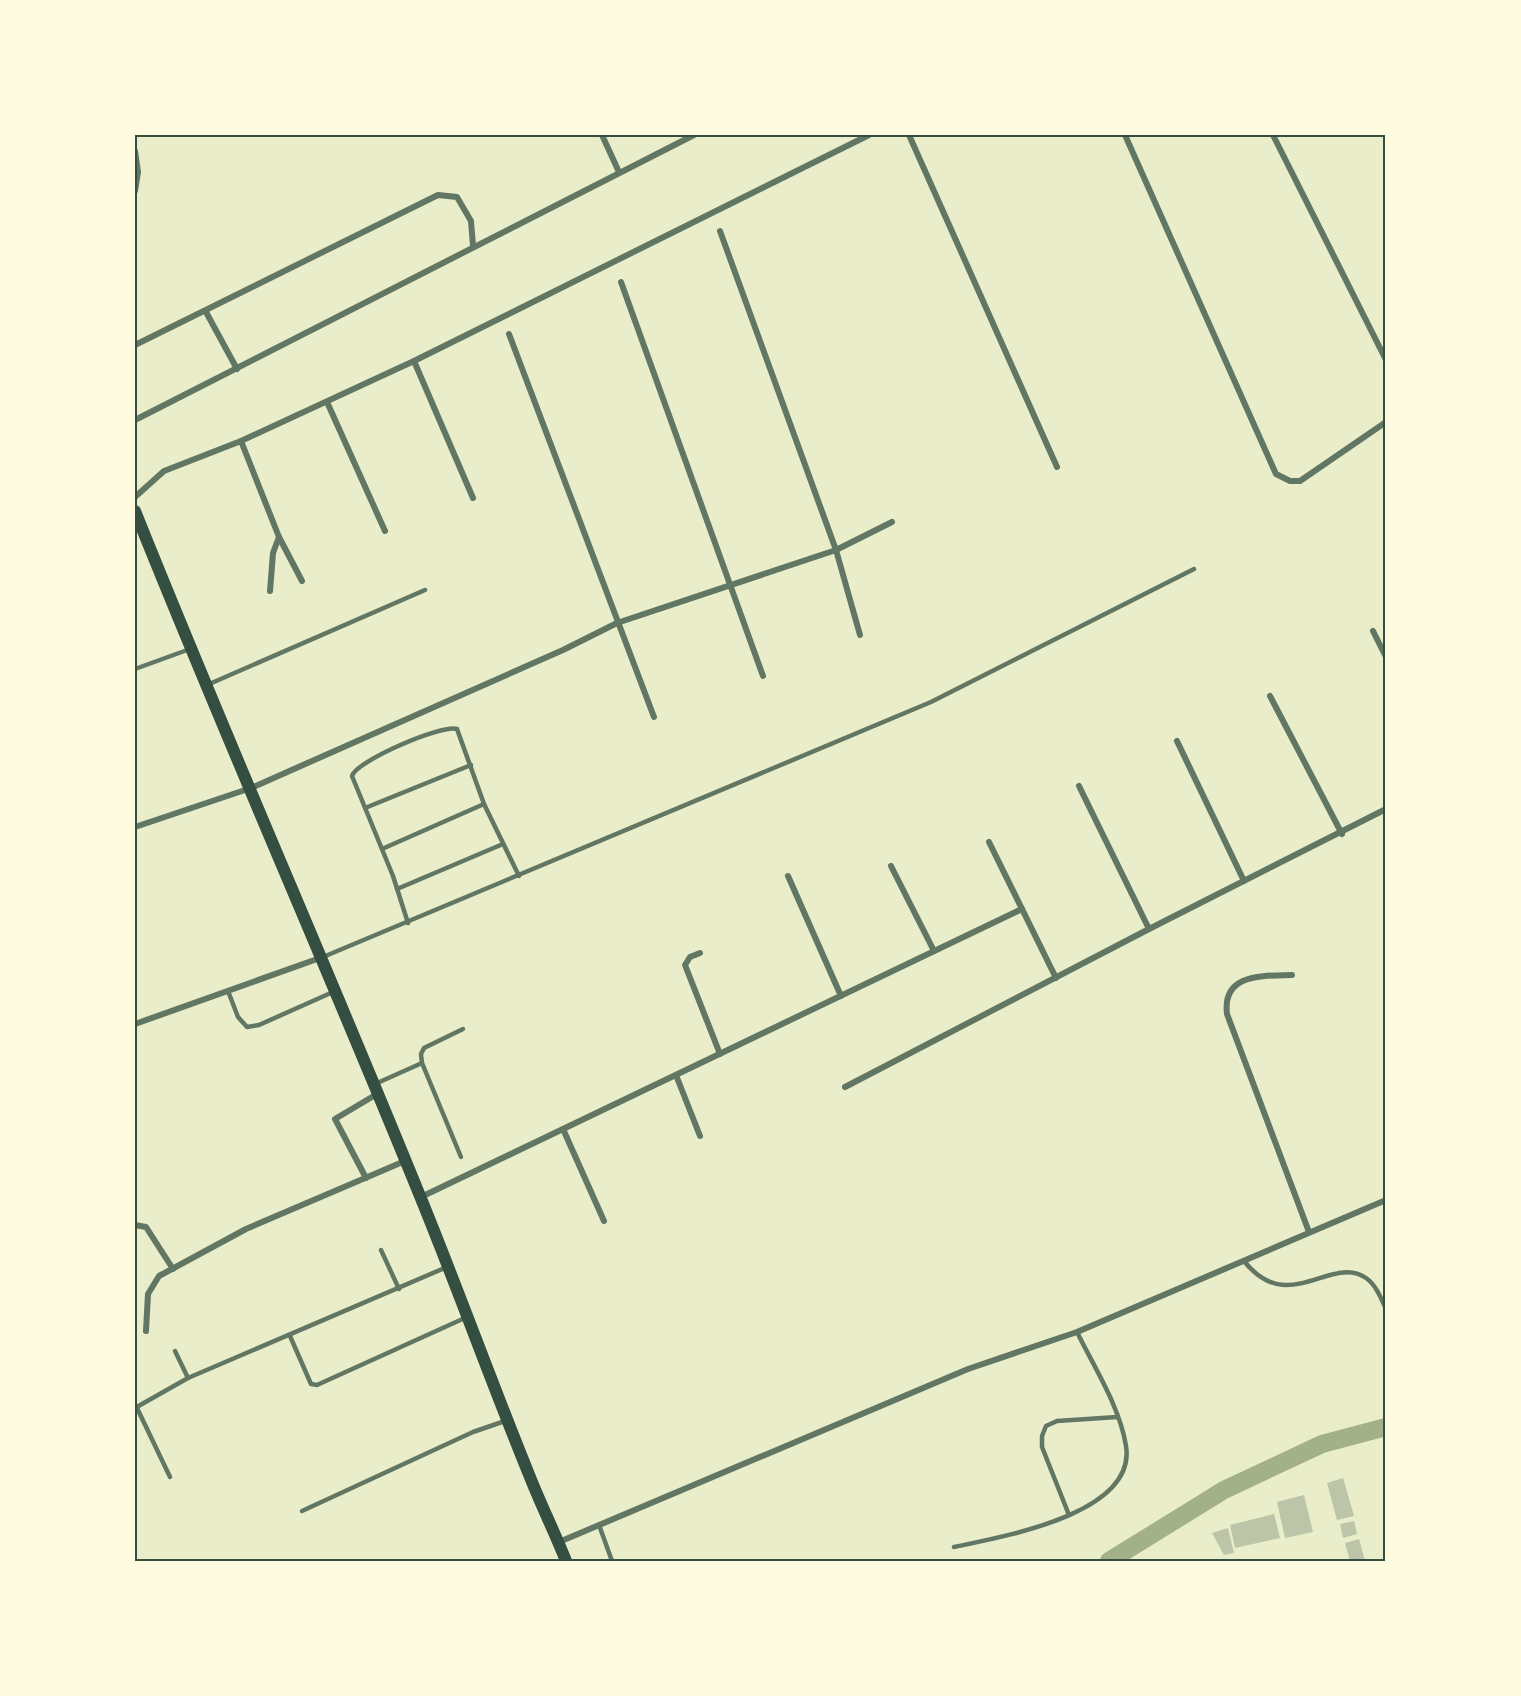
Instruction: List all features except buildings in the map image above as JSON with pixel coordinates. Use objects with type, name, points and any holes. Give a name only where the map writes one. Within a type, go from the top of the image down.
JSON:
[{"type":"main road","points":[[135,511],[205,686],[251,788],[333,992],[420,1197],[507,1420],[566,1561]]},
{"type":"street","points":[[602,135],[620,172]]},
{"type":"street","points":[[135,420],[694,135]]},
{"type":"street","points":[[135,497],[164,471],[241,441],[414,362],[869,135]]},
{"type":"street","points":[[909,135],[1057,467]]},
{"type":"street","points":[[1125,135],[1276,474],[1290,481],[1300,481],[1386,422]]},
{"type":"street","points":[[1273,135],[1386,360]]},
{"type":"street","points":[[135,151],[138,172],[135,191]]},
{"type":"street","points":[[135,345],[206,312],[438,195],[457,197],[471,221],[473,246]]},
{"type":"street","points":[[720,231],[836,550],[860,635]]},
{"type":"street","points":[[621,282],[763,676]]},
{"type":"street","points":[[206,312],[237,369]]},
{"type":"street","points":[[509,334],[654,717]]},
{"type":"street","points":[[414,362],[473,498]]},
{"type":"street","points":[[327,402],[385,531]]},
{"type":"street","points":[[241,441],[279,537],[302,581]]},
{"type":"street","points":[[135,827],[251,788],[563,650],[617,623],[836,550],[892,522]]},
{"type":"street","points":[[270,591],[273,553],[279,537]]},
{"type":"street","points":[[1373,631],[1386,657]]},
{"type":"street","points":[[1270,696],[1342,834]]},
{"type":"street","points":[[1177,741],[1244,881]]},
{"type":"street","points":[[1079,786],[1149,928]]},
{"type":"street","points":[[845,1088],[1149,928],[1342,834],[1386,810]]},
{"type":"street","points":[[989,842],[1056,978]]},
{"type":"street","points":[[891,866],[934,951]]},
{"type":"street","points":[[788,876],[841,996]]},
{"type":"street","points":[[420,1197],[1022,909]]},
{"type":"street","points":[[700,953],[690,957],[685,966],[720,1054]]},
{"type":"street","points":[[135,1024],[320,958]]},
{"type":"street","points":[[1292,975],[1258,976],[1244,980],[1229,991],[1225,999],[1227,1014],[1309,1232]]},
{"type":"street","points":[[676,1075],[700,1136]]},
{"type":"street","points":[[366,1178],[335,1120],[339,1114],[375,1090]]},
{"type":"street","points":[[563,1129],[604,1221]]},
{"type":"street","points":[[146,1331],[148,1294],[159,1276],[246,1229],[405,1161]]},
{"type":"street","points":[[559,1542],[968,1369],[1077,1332],[1386,1200]]},
{"type":"street","points":[[135,1225],[146,1227],[173,1269]]},
{"type":"lane","points":[[320,958],[930,702],[1194,569]]},
{"type":"lane","points":[[205,686],[424,591]]},
{"type":"lane","points":[[135,669],[190,649]]},
{"type":"lane","points":[[408,923],[382,849],[352,776],[353,771],[410,741],[443,729],[455,728],[460,734],[484,804],[519,876]]},
{"type":"lane","points":[[365,808],[471,765]]},
{"type":"lane","points":[[382,849],[484,804]]},
{"type":"lane","points":[[397,889],[502,844]]},
{"type":"lane","points":[[228,991],[238,1017],[247,1027],[258,1025],[333,992]]},
{"type":"lane","points":[[461,1157],[422,1063],[421,1054],[424,1048],[463,1029]]},
{"type":"lane","points":[[375,1090],[422,1063]]},
{"type":"lane","points":[[381,1250],[399,1289]]},
{"type":"lane","points":[[1244,1261],[1255,1275],[1272,1284],[1297,1285],[1355,1273],[1366,1278],[1376,1288],[1386,1310]]},
{"type":"lane","points":[[170,1477],[136,1408],[188,1378],[447,1267]]},
{"type":"lane","points":[[290,1336],[311,1384],[316,1386],[467,1317]]},
{"type":"lane","points":[[954,1548],[1009,1536],[1069,1515],[1101,1498],[1117,1484],[1127,1463],[1126,1446],[1118,1417],[1077,1332]]},
{"type":"lane","points":[[175,1351],[188,1378]]},
{"type":"lane","points":[[1069,1515],[1042,1447],[1042,1436],[1046,1426],[1057,1421],[1118,1417]]},
{"type":"lane","points":[[302,1511],[473,1432],[507,1420]]},
{"type":"lane","points":[[599,1526],[612,1561]]},
{"type":"waterway","points":[[1109,1561],[1224,1490],[1322,1444],[1386,1427]]}]
